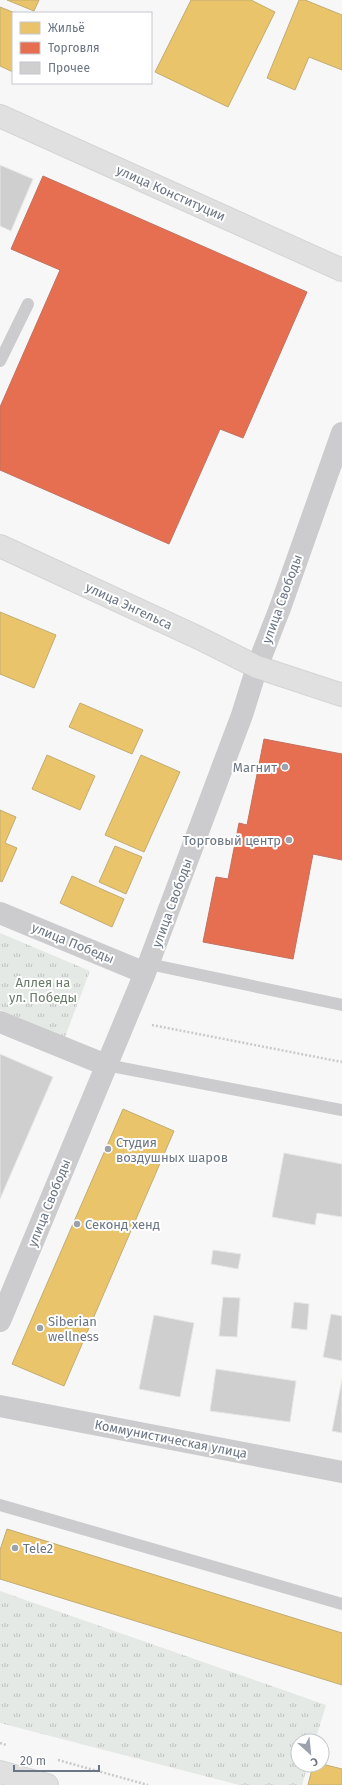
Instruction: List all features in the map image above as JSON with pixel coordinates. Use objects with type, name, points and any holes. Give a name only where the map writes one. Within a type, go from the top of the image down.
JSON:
[{"type":"street","name":"улица Конституции","points":[[0,116],[342,270]]},
{"type":"street","name":"улица Свободы","points":[[0,1321],[147,969],[242,714],[257,667],[336,469],[342,432]]},
{"type":"street","name":"улица Энгельса","points":[[0,546],[199,638],[257,667],[342,695]]},
{"type":"street","name":"улица Победы","points":[[0,913],[147,969]]},
{"type":"street","points":[[0,1022],[106,1065]]},
{"type":"street","name":"Коммунистическая улица","points":[[0,1406],[342,1472]]},
{"type":"street","points":[[0,1772],[47,1785]]},
{"type":"lane","points":[[0,362],[28,304]]},
{"type":"lane","points":[[147,969],[342,1004]]},
{"type":"lane","points":[[106,1065],[342,1110]]},
{"type":"lane","points":[[0,1505],[342,1604]]},
{"type":"path","points":[[147,1024],[342,1062]]},
{"type":"path","points":[[0,1744],[7,1746]]},
{"type":"path","points":[[52,1758],[148,1785]]},
{"type":"green space","name":"Аллея на ул. Победы","points":[[0,933],[90,971],[65,1037],[0,1010]]},
{"type":"green space","points":[[0,1591],[326,1705],[317,1733],[290,1733],[290,1773],[306,1773],[302,1785],[239,1785],[0,1723]]},
{"type":"building: Жильё","points":[[7,0],[39,0],[34,11]]},
{"type":"building: Жильё","points":[[191,0],[251,0],[275,12],[228,107],[155,72]]},
{"type":"building: Жильё","points":[[299,0],[305,0],[342,15],[342,70],[309,57],[295,90],[267,78]]},
{"type":"building: Жильё","points":[[0,7],[12,12],[12,72],[0,66]]},
{"type":"building: Жильё","points":[[0,612],[56,635],[34,688],[0,674]]},
{"type":"building: Жильё","points":[[80,703],[143,730],[132,754],[69,727]]},
{"type":"building: Жильё","points":[[47,755],[95,776],[80,810],[32,789]]},
{"type":"building: Жильё","points":[[141,755],[180,772],[144,852],[105,835]]},
{"type":"building: Жильё","points":[[0,810],[16,817],[5,843],[17,848],[2,882],[0,881]]},
{"type":"building: Жильё","points":[[115,846],[142,857],[126,894],[99,882]]},
{"type":"building: Жильё","points":[[72,876],[124,899],[112,927],[60,903]]},
{"type":"building: Жильё","points":[[123,1109],[174,1131],[64,1386],[12,1364]]},
{"type":"building: Жильё","points":[[7,1529],[342,1633],[342,1685],[0,1579],[0,1550]]},
{"type":"building: Жильё","points":[[330,1766],[342,1769],[342,1785],[308,1785],[311,1773],[330,1773]]},
{"type":"building: Торговля","points":[[43,176],[307,292],[243,438],[220,429],[169,544],[0,470],[0,407],[60,270],[11,249]]},
{"type":"building: Торговля","name":"Торговый центр","points":[[264,739],[342,754],[342,860],[313,854],[293,959],[203,942],[216,877],[228,879],[239,823],[247,825]]},
{"type":"building: Прочее","points":[[0,165],[33,179],[11,231],[0,226]]},
{"type":"building: Прочее","points":[[0,1054],[53,1077],[0,1199]]},
{"type":"building: Прочее","points":[[284,1153],[342,1164],[342,1217],[317,1213],[315,1225],[272,1217]]},
{"type":"building: Прочее","points":[[213,1250],[241,1254],[238,1269],[211,1264]]},
{"type":"building: Прочее","points":[[223,1297],[240,1298],[237,1337],[219,1336]]},
{"type":"building: Прочее","points":[[294,1302],[309,1304],[307,1330],[291,1328]]},
{"type":"building: Прочее","points":[[331,1314],[342,1316],[342,1361],[323,1357]]},
{"type":"building: Прочее","points":[[154,1315],[194,1323],[180,1397],[139,1389]]},
{"type":"building: Прочее","points":[[216,1369],[296,1381],[290,1422],[210,1411]]},
{"type":"building: Прочее","points":[[342,1379],[342,1433],[332,1431]]},
{"type":"place","name":"Магнит","points":[[285,767]]},
{"type":"place","name":"Торговый центр","points":[[289,840]]},
{"type":"place","name":"Студия воздушных шаров","points":[[108,1149]]},
{"type":"place","name":"Секонд хенд","points":[[77,1224]]},
{"type":"place","name":"Siberian wellness","points":[[40,1328]]},
{"type":"place","name":"Tele2","points":[[15,1548]]}]
